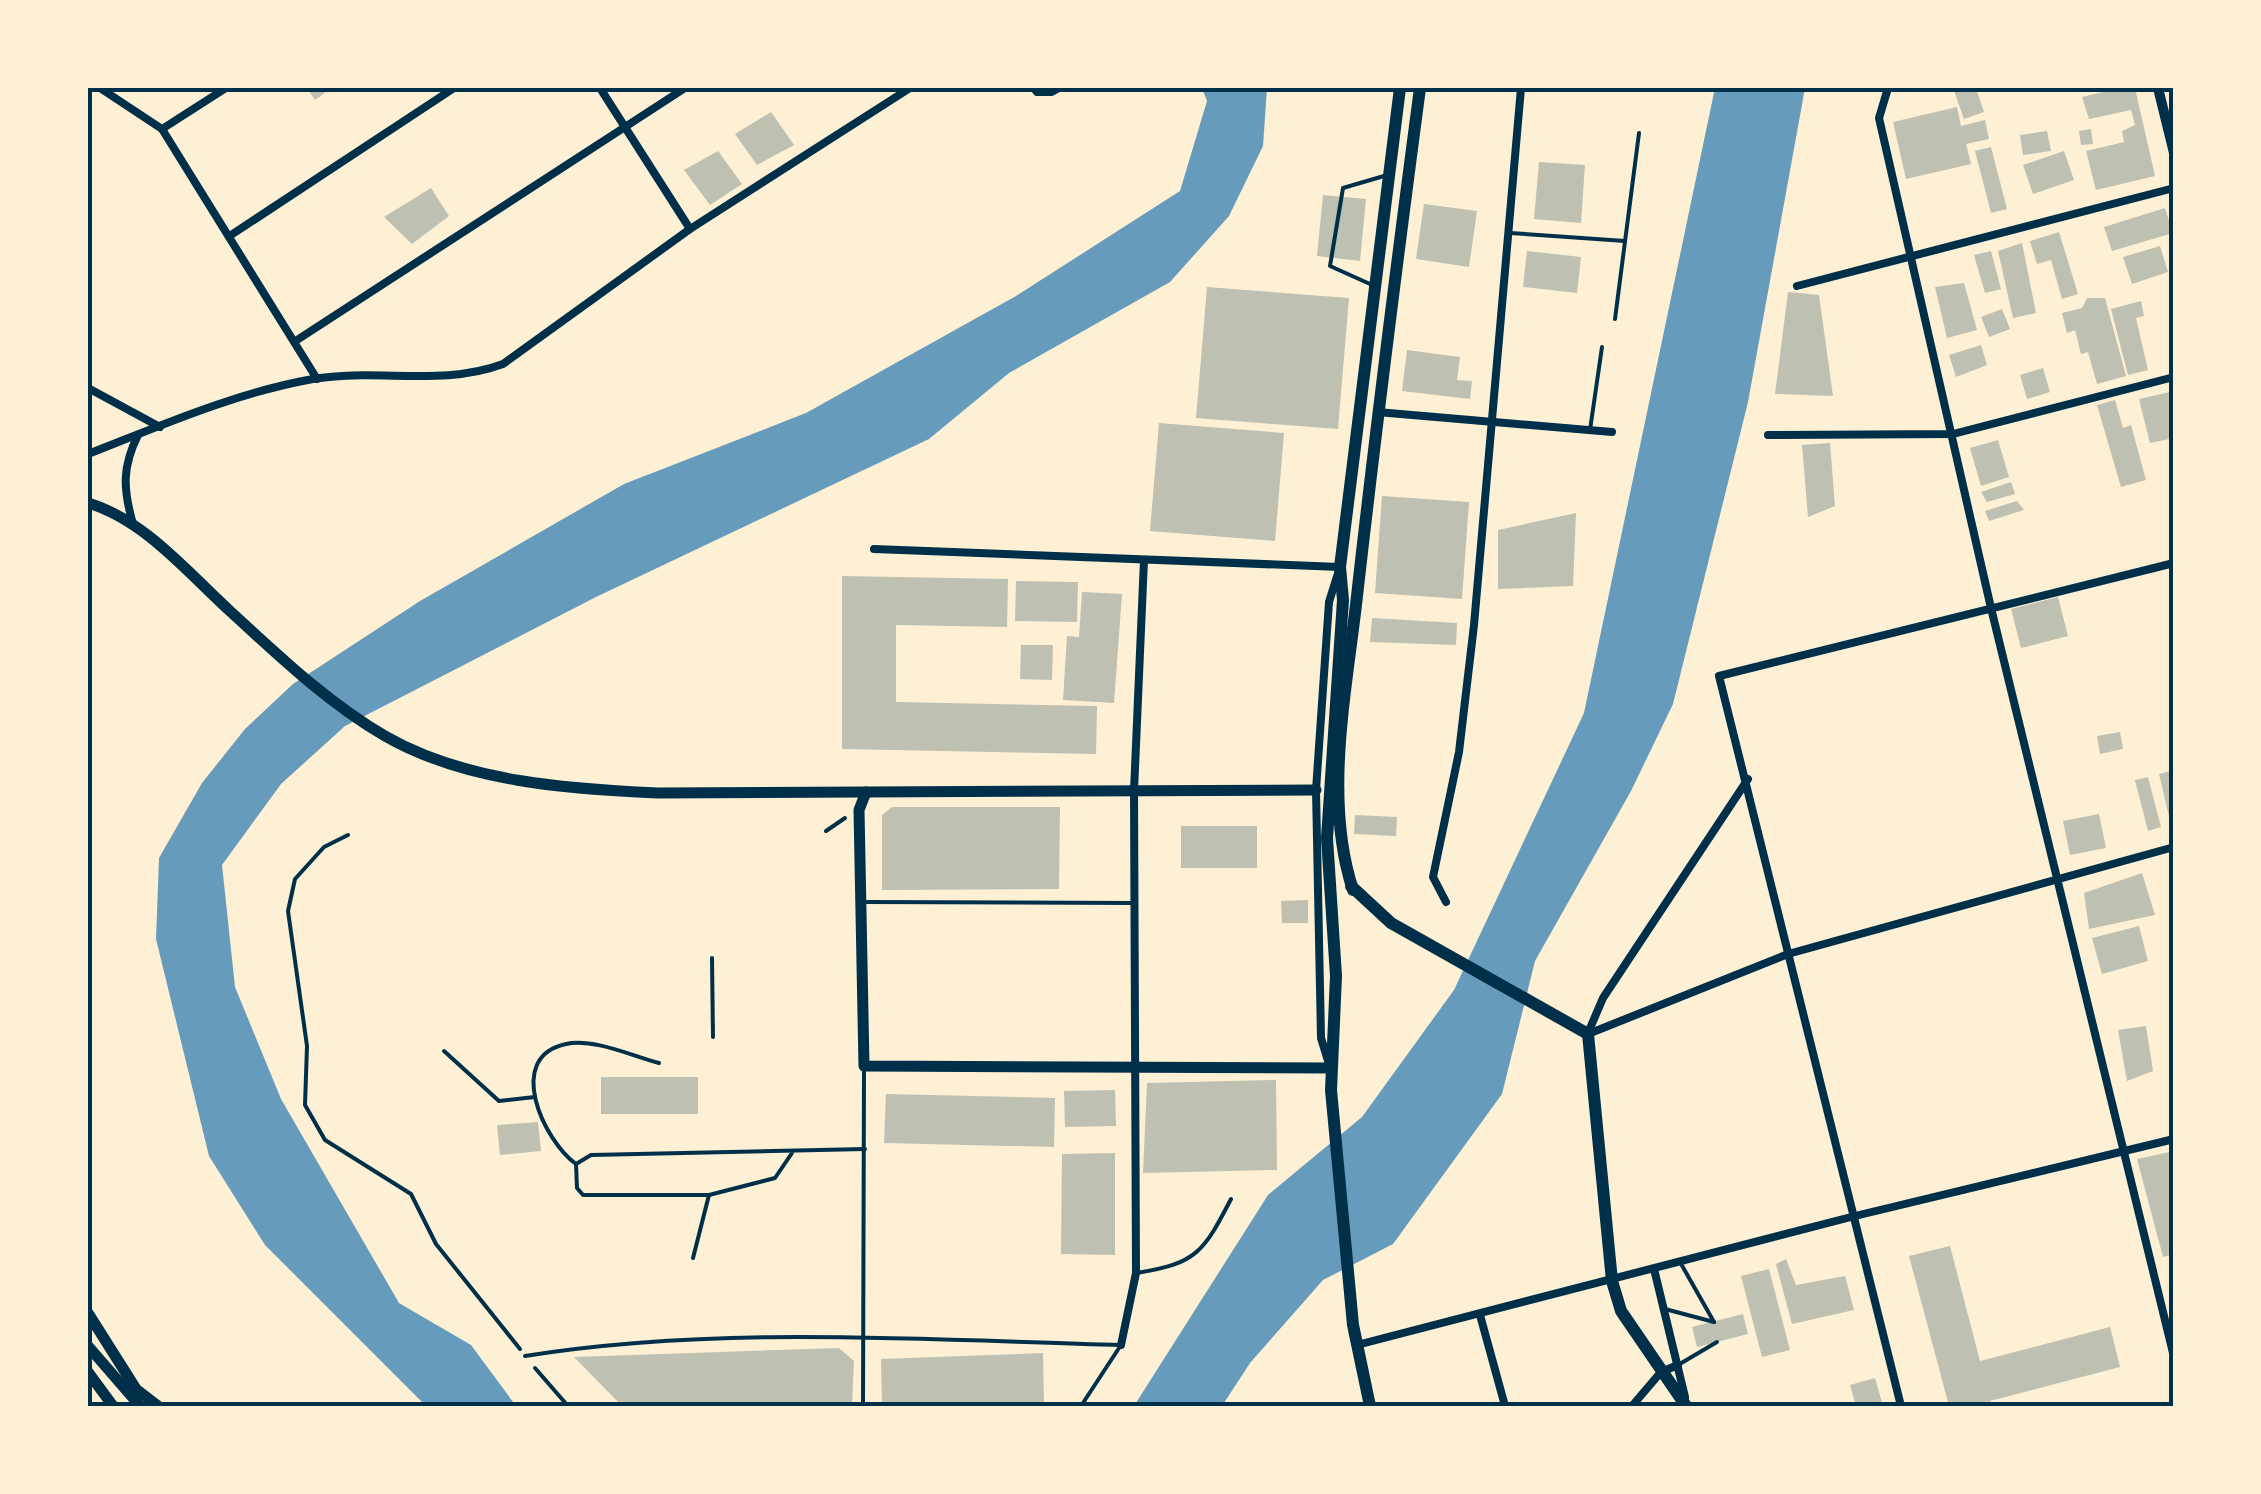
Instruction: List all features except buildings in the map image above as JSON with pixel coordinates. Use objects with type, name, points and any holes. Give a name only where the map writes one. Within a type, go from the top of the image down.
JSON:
[{"type":"main road","points":[[1370,1406],[1356,1345],[1331,1090],[1336,948],[1327,838],[1342,600],[1340,567],[1400,88]]},
{"type":"main road","points":[[1354,890],[1344,862],[1340,769],[1378,412],[1420,88]]},
{"type":"main road","points":[[88,503],[133,524],[291,667],[387,737],[476,770],[594,790],[1316,790],[1330,806],[1336,866],[1354,890],[1391,923],[1588,1034],[1612,1281],[1621,1311],[1686,1406]]},
{"type":"main road","points":[[848,792],[859,810]]},
{"type":"main road","points":[[866,792],[859,810],[864,1066],[1330,1068]]},
{"type":"main road","points":[[88,1313],[136,1389],[158,1406]]},
{"type":"main road","points":[[88,1346],[140,1406]]},
{"type":"main road","points":[[88,1372],[113,1406]]},
{"type":"street","points":[[100,88],[162,130],[297,340],[317,378]]},
{"type":"street","points":[[162,130],[226,88]]},
{"type":"street","points":[[230,235],[454,88]]},
{"type":"street","points":[[600,88],[690,229]]},
{"type":"street","points":[[297,340],[685,88]]},
{"type":"street","points":[[88,454],[229,399],[317,378],[470,376],[503,364],[690,229],[910,88]]},
{"type":"street","points":[[1446,902],[1433,877],[1459,752],[1521,88]]},
{"type":"street","points":[[1888,88],[1878,118],[1991,608],[2174,1357]]},
{"type":"street","points":[[2158,88],[2174,153]]},
{"type":"street","points":[[1797,286],[2174,188]]},
{"type":"street","points":[[1768,435],[1953,434],[2174,378]]},
{"type":"street","points":[[88,388],[160,426]]},
{"type":"street","points":[[1378,412],[1612,432]]},
{"type":"street","points":[[133,524],[124,484],[125,461],[138,434]]},
{"type":"street","points":[[874,549],[1340,567],[1329,602],[1316,790],[1321,1038],[1330,1068]]},
{"type":"street","points":[[1120,1345],[1136,1273],[1134,792],[1144,560]]},
{"type":"street","points":[[1901,1406],[1748,779],[1719,676],[2174,563]]},
{"type":"street","points":[[1588,1034],[1603,998],[1748,779]]},
{"type":"street","points":[[1588,1034],[1788,954],[2174,847]]},
{"type":"street","points":[[1356,1345],[1855,1216],[2174,1139]]},
{"type":"street","points":[[1654,1269],[1686,1406]]},
{"type":"street","points":[[1480,1315],[1505,1406]]},
{"type":"street","points":[[1632,1406],[1661,1372],[1678,1365]]},
{"type":"lane","points":[[1030,88],[1036,94],[1052,94],[1063,88]]},
{"type":"lane","points":[[1615,319],[1628,241],[1638,133]]},
{"type":"lane","points":[[1375,286],[1330,266],[1342,188],[1389,174]]},
{"type":"lane","points":[[1506,233],[1628,241]]},
{"type":"lane","points":[[1590,430],[1602,347]]},
{"type":"lane","points":[[860,902],[1134,903]]},
{"type":"lane","points":[[576,1164],[558,1151],[534,1096],[534,1067],[544,1054],[564,1044],[582,1043],[659,1063]]},
{"type":"lane","points":[[444,1051],[500,1100],[534,1096]]},
{"type":"lane","points":[[863,1406],[864,1066]]},
{"type":"lane","points":[[576,1164],[591,1154],[792,1153],[865,1148]]},
{"type":"lane","points":[[576,1164],[577,1188],[583,1195],[709,1195],[775,1178],[792,1153]]},
{"type":"lane","points":[[693,1258],[709,1195]]},
{"type":"lane","points":[[1136,1273],[1177,1267],[1206,1248],[1232,1199]]},
{"type":"lane","points":[[1664,1308],[1714,1322],[1680,1262]]},
{"type":"lane","points":[[525,1356],[600,1344],[864,1339],[1120,1345]]},
{"type":"lane","points":[[1678,1365],[1717,1342]]},
{"type":"lane","points":[[1081,1406],[1120,1345]]},
{"type":"path","points":[[348,835],[324,848],[295,879],[288,911],[307,1046],[305,1105],[325,1140],[412,1194],[436,1244],[568,1406]]},
{"type":"path","points":[[712,958],[713,1037]]},
{"type":"water","points":[[1202,88],[1267,88],[1263,146],[1229,216],[1170,282],[1009,373],[929,439],[596,597],[345,726],[281,784],[222,865],[235,987],[281,1099],[399,1303],[471,1345],[516,1406],[426,1406],[265,1245],[209,1156],[156,939],[159,858],[202,783],[245,729],[293,684],[420,601],[624,484],[806,413],[1016,296],[1180,191],[1207,101]]},
{"type":"water","points":[[1715,88],[1805,88],[1748,402],[1673,704],[1631,791],[1535,961],[1502,1094],[1393,1244],[1323,1280],[1250,1363],[1222,1406],[1134,1406],[1268,1195],[1362,1117],[1454,990],[1584,713]]}]
